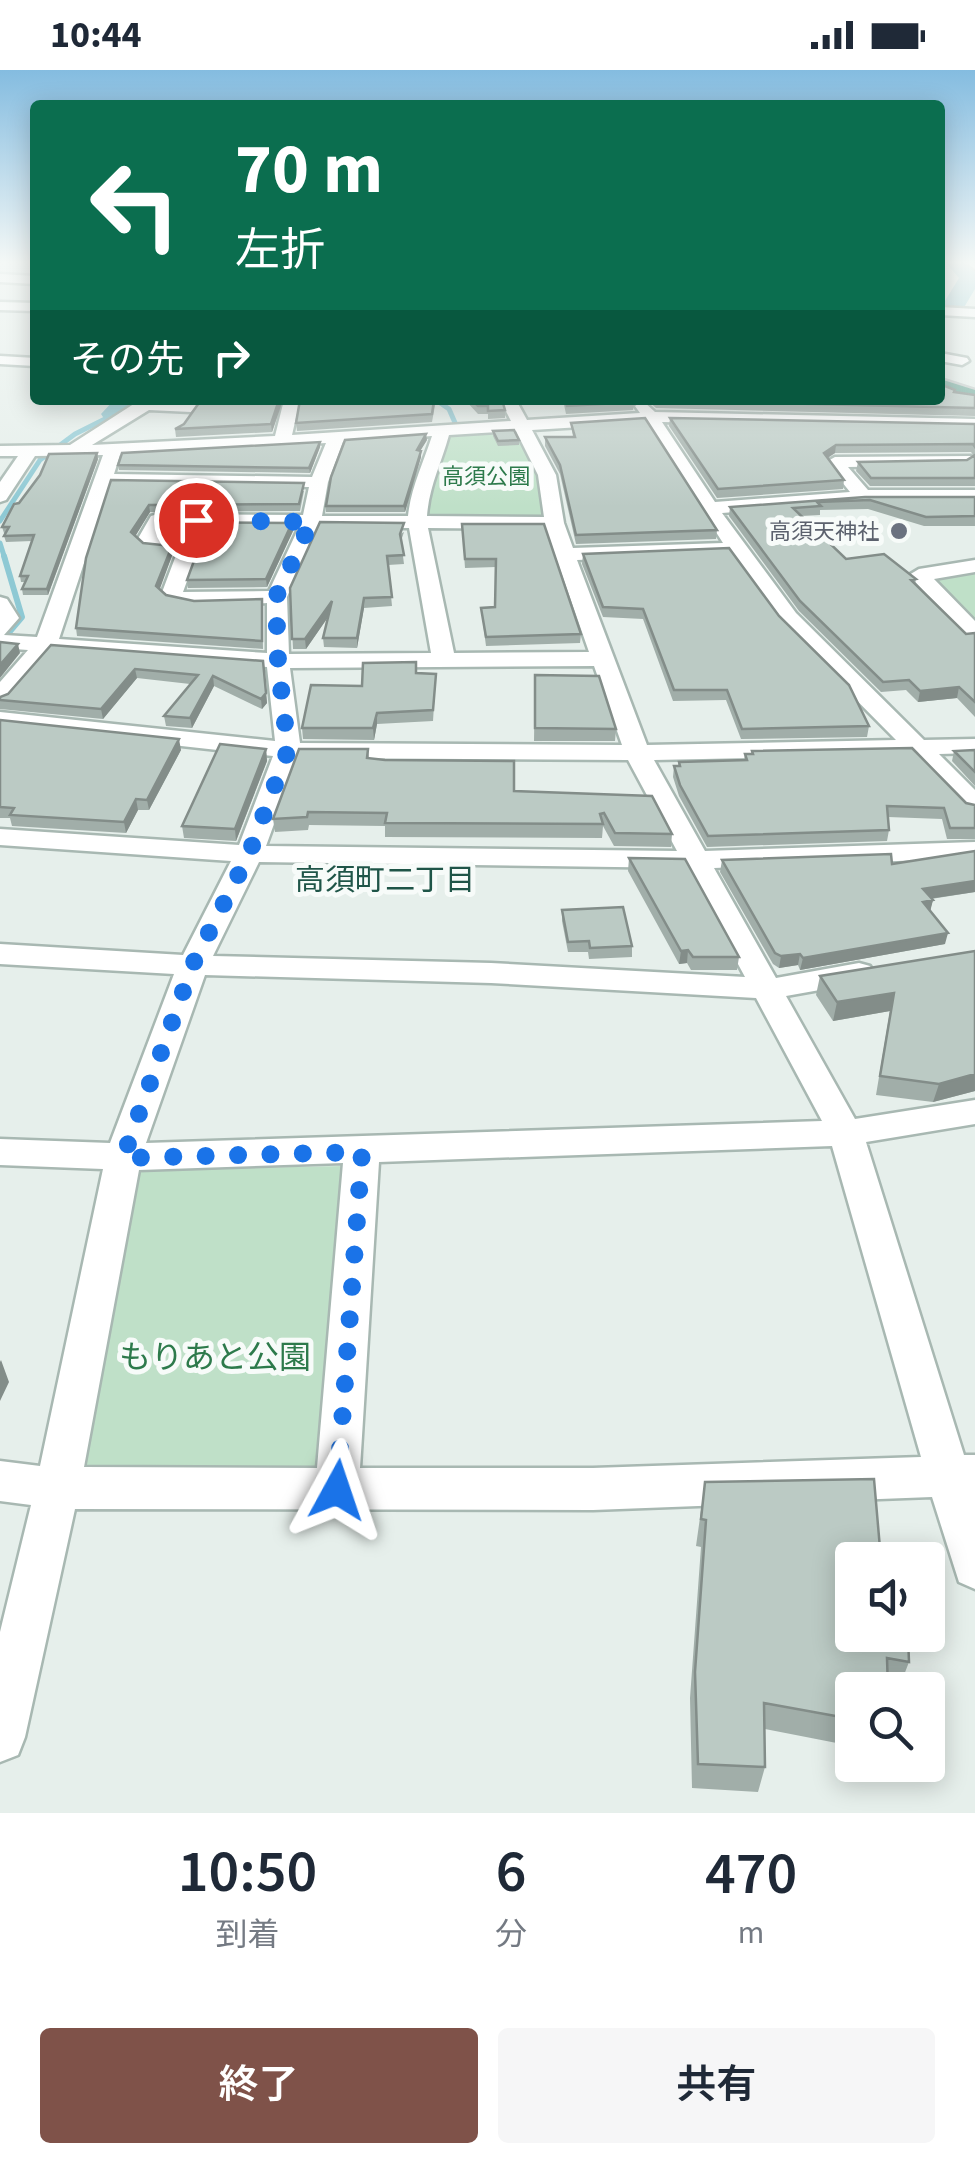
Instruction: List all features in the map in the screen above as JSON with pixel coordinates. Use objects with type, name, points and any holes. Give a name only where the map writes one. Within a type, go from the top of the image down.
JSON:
[{"type":"main road","points":[[945,386],[975,396]]},
{"type":"street","points":[[945,358],[962,361]]},
{"type":"street","points":[[0,360],[30,362]]},
{"type":"street","points":[[74,451],[91,434],[134,416],[145,405]]},
{"type":"street","points":[[170,405],[192,405]]},
{"type":"street","points":[[282,440],[291,405]]},
{"type":"street","points":[[875,405],[896,422],[970,462]]},
{"type":"street","points":[[645,409],[736,548],[788,618],[975,805]]},
{"type":"street","points":[[0,496],[17,448],[113,450],[441,433],[515,414],[645,409],[703,416],[975,424]]},
{"type":"street","points":[[515,414],[547,475],[554,523],[637,753],[846,1133],[963,1476],[975,1566]]},
{"type":"street","points":[[441,433],[430,471],[420,486],[417,522],[444,660]]},
{"type":"street","points":[[0,1737],[70,1432],[123,1158],[193,964],[249,854],[288,750],[278,661],[276,597],[311,522],[319,482],[336,438]]},
{"type":"street","points":[[0,697],[46,643],[113,450]]},
{"type":"street","points":[[863,496],[835,462],[970,462]]},
{"type":"street","points":[[104,479],[319,482]]},
{"type":"street","points":[[712,508],[863,496],[975,496]]},
{"type":"street","points":[[276,597],[178,598],[171,595],[189,548],[181,543],[146,542],[158,520],[554,523]]},
{"type":"street","points":[[565,554],[736,548]]},
{"type":"street","points":[[975,566],[919,575],[975,634]]},
{"type":"street","points":[[0,603],[8,618],[0,628]]},
{"type":"street","points":[[0,641],[278,661],[603,659]]},
{"type":"street","points":[[0,719],[288,750],[637,753],[975,746]]},
{"type":"street","points":[[0,837],[249,854],[698,860],[975,850]]},
{"type":"street","points":[[0,954],[492,973],[769,989],[881,969]]},
{"type":"street","points":[[0,1152],[123,1158],[846,1133],[975,1112]]},
{"type":"street","points":[[337,1490],[362,1152]]},
{"type":"street","points":[[0,1481],[55,1488],[593,1489],[963,1476]]},
{"type":"green space","name":"高須公園","points":[[518,434],[536,474],[547,517],[425,516],[450,437]]},
{"type":"green space","points":[[975,570],[975,629],[927,577]]},
{"type":"green space","name":"もりあと公園","points":[[343,1166],[315,1467],[81,1470],[140,1170]]},
{"type":"building","points":[[945,386],[954,392],[975,395],[975,408],[856,405],[945,405]]},
{"type":"building","points":[[197,405],[277,405],[271,424],[175,429],[184,424]]},
{"type":"building","points":[[299,405],[433,405],[432,414],[296,423]]},
{"type":"building","points":[[504,405],[505,410],[488,411],[488,406],[478,406]]},
{"type":"building","points":[[645,418],[717,530],[576,535],[560,465],[545,437],[575,437],[571,423]]},
{"type":"building","points":[[670,418],[975,424],[975,447],[836,445],[824,453],[844,480],[718,489]]},
{"type":"building","points":[[514,430],[519,440],[498,441],[493,431]]},
{"type":"building","points":[[426,434],[417,450],[421,451],[404,506],[326,506],[331,477],[345,440]]},
{"type":"building","points":[[320,442],[309,468],[118,465],[122,453]]},
{"type":"building","points":[[97,453],[47,589],[22,589],[28,576],[20,576],[34,535],[4,536],[9,527],[2,527],[14,504],[19,503],[40,475],[49,454]]},
{"type":"building","points":[[975,455],[975,478],[871,478],[858,462],[967,460]]},
{"type":"building","points":[[111,480],[304,483],[299,504],[149,505],[131,532],[143,543],[172,546],[156,586],[166,595],[194,601],[262,599],[262,641],[76,628],[86,558]]},
{"type":"building","points":[[865,497],[975,497],[975,516],[926,517],[870,500],[817,502],[821,506],[793,508],[846,559],[884,554],[916,579],[911,580],[966,634],[975,633],[975,702],[959,687],[920,691],[909,680],[883,682],[800,601],[730,507]]},
{"type":"building","points":[[320,522],[404,523],[400,534],[404,555],[387,556],[392,597],[364,598],[357,638],[323,638],[332,601],[305,639],[292,639],[290,588]]},
{"type":"building","points":[[292,523],[266,579],[187,580],[202,539],[187,527],[164,525]]},
{"type":"building","points":[[462,524],[544,524],[581,634],[486,637],[481,608],[495,607],[496,559],[465,559]]},
{"type":"building","points":[[729,548],[779,616],[849,685],[869,726],[742,729],[727,690],[674,690],[643,609],[603,607],[583,554]]},
{"type":"building","points":[[0,642],[18,644],[0,665]]},
{"type":"building","points":[[51,645],[263,661],[266,693],[261,699],[213,676],[190,718],[164,716],[198,675],[135,669],[101,709],[0,700]]},
{"type":"building","points":[[416,662],[416,673],[436,674],[433,710],[377,713],[373,728],[302,728],[311,685],[362,686],[363,663]]},
{"type":"building","points":[[535,675],[599,676],[616,729],[535,728]]},
{"type":"building","points":[[0,720],[179,739],[147,800],[136,799],[124,822],[10,815],[14,808],[0,807]]},
{"type":"building","points":[[220,744],[266,749],[235,829],[182,826]]},
{"type":"building","points":[[912,748],[966,803],[975,805],[975,828],[950,828],[944,808],[887,806],[889,830],[708,836],[674,766],[680,766],[679,762],[747,760],[745,754],[753,754],[752,751]]},
{"type":"building","points":[[299,749],[368,749],[367,758],[385,760],[514,761],[514,791],[652,796],[672,834],[615,833],[604,813],[600,814],[603,824],[385,823],[387,813],[308,812],[307,817],[273,819]]},
{"type":"building","points":[[975,750],[975,772],[954,751]]},
{"type":"building","points":[[975,851],[975,881],[923,889],[933,900],[923,902],[948,933],[803,958],[800,954],[775,953],[722,860],[891,854],[892,864]]},
{"type":"building","points":[[629,858],[685,859],[739,957],[693,957],[688,950],[681,951]]},
{"type":"building","points":[[623,907],[632,946],[590,948],[589,941],[568,942],[562,910]]},
{"type":"building","points":[[975,951],[975,1074],[939,1084],[880,1076],[894,993],[837,1002],[820,976]]},
{"type":"building","points":[[874,1479],[879,1542],[835,1542],[835,1652],[909,1652],[909,1662],[887,1658],[887,1672],[835,1672],[835,1716],[764,1703],[765,1767],[698,1764],[695,1672],[705,1482]]},
{"type":"waterway","points":[[115,414],[125,405]]},
{"type":"waterway","points":[[443,405],[456,425]]},
{"type":"waterway","points":[[0,521],[40,460],[75,434],[115,414]]},
{"type":"waterway","points":[[0,543],[5,559]]},
{"type":"waterway","points":[[0,643],[22,617],[4,556]]},
{"type":"place","name":"高須天神社","points":[[899,531]]},
{"type":"district","name":"高須町二丁目","points":[[385,880]]},
{"type":"route","points":[[196,520],[311,522],[276,597],[278,661],[288,750],[249,854],[193,964],[123,1158],[362,1152],[337,1490]]}]
